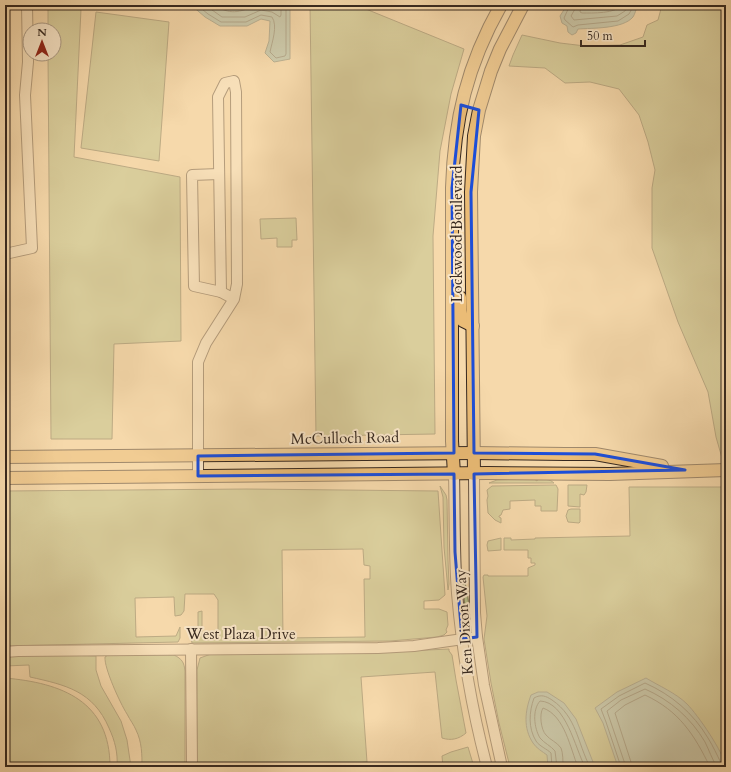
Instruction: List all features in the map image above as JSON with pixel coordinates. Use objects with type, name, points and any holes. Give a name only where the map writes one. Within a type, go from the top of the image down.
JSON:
[{"type":"main road","name":"Lockwood Boulevard","points":[[454,474],[454,453],[452,441],[453,154],[456,127],[468,77],[484,37],[501,5]]},
{"type":"main road","name":"Lockwood Boulevard","points":[[474,474],[472,169],[474,136],[479,110],[490,71],[523,5]]},
{"type":"main road","points":[[461,105],[479,110]]},
{"type":"main road","points":[[452,229],[457,231],[466,242],[466,293],[473,303]]},
{"type":"main road","points":[[452,253],[460,268],[460,311],[463,320],[473,326]]},
{"type":"main road","name":"McCulloch Road","points":[[5,457],[454,453],[595,454],[685,470]]},
{"type":"main road","points":[[595,454],[602,466],[610,474]]},
{"type":"main road","name":"McCulloch Road","points":[[5,478],[610,474],[685,470],[726,470]]},
{"type":"street","points":[[5,254],[32,248],[25,95],[28,62],[27,5]]},
{"type":"street","points":[[198,476],[198,362],[206,342],[234,300],[237,284],[236,92],[234,81],[225,83],[218,97],[221,292]]},
{"type":"street","points":[[219,174],[192,175],[194,286],[221,292],[234,300]]},
{"type":"street","name":"Ken Dixon Way","points":[[454,474],[457,594],[462,639],[469,688],[487,767]]},
{"type":"street","name":"Ken Dixon Way","points":[[474,474],[475,613],[477,637],[484,685],[502,767]]},
{"type":"street","name":"West Plaza Drive","points":[[5,652],[378,648],[414,646],[477,637]]},
{"type":"street","points":[[191,649],[192,767]]},
{"type":"highlighted area","points":[[461,105],[479,110],[471,192],[474,453],[595,454],[685,470],[474,474],[477,637],[462,639],[455,552],[454,474],[198,476],[198,456],[454,453],[452,188]]},
{"type":"green space","points":[[48,5],[178,5],[81,9],[74,157],[180,177],[181,341],[114,344],[112,439],[51,439],[48,62],[62,62],[62,22],[48,22]]},
{"type":"green space","points":[[310,5],[356,5],[464,49],[451,94],[440,151],[433,236],[435,434],[316,436]]},
{"type":"green space","points":[[662,5],[726,5],[726,458],[722,458],[716,437],[708,392],[678,322],[652,248],[652,188],[655,170],[639,115],[619,89],[590,82],[565,83],[545,68],[509,66],[522,35],[560,43],[585,46],[620,45],[643,37],[647,25],[658,20]]},
{"type":"green space","points":[[96,12],[169,22],[159,161],[81,148]]},
{"type":"green space","points":[[296,218],[297,240],[292,240],[292,247],[277,247],[277,238],[261,239],[260,219]]},
{"type":"green space","points":[[534,479],[537,481],[538,479],[545,479],[554,483],[489,483],[497,480]]},
{"type":"green space","points":[[556,485],[558,489],[557,511],[541,511],[541,506],[535,506],[535,500],[510,501],[510,509],[503,510],[499,516],[501,518],[501,523],[495,520],[488,513],[487,490],[492,486]]},
{"type":"green space","points":[[568,485],[587,485],[584,495],[580,494],[580,507],[568,506]]},
{"type":"green space","points":[[440,486],[446,495],[447,500],[448,590],[444,547],[443,497]]},
{"type":"green space","points":[[629,487],[726,487],[726,767],[510,767],[499,723],[484,639],[487,616],[483,577],[484,575],[528,576],[528,568],[535,565],[535,563],[531,563],[531,558],[528,558],[528,550],[504,550],[504,538],[511,538],[511,540],[630,536]]},
{"type":"green space","points":[[246,489],[438,491],[445,595],[439,600],[424,601],[424,609],[439,609],[447,612],[447,632],[444,635],[437,637],[390,641],[192,643],[191,637],[198,627],[198,612],[202,611],[202,638],[218,638],[218,600],[214,594],[185,594],[184,611],[181,615],[175,616],[174,597],[135,598],[136,637],[176,636],[180,627],[180,638],[178,642],[5,646],[5,491]],"holes":[[[363,549],[364,565],[370,566],[370,579],[364,579],[365,637],[283,638],[282,550]]]},
{"type":"green space","points":[[580,509],[579,523],[568,522],[566,516],[568,510]]},
{"type":"green space","points":[[501,538],[501,550],[488,551],[488,541]]},
{"type":"green space","points":[[462,576],[466,586],[468,601],[471,629],[469,632],[467,630]]},
{"type":"green space","points":[[449,649],[452,655],[466,733],[461,737],[455,739],[442,738],[435,672],[361,677],[367,762],[331,765],[331,767],[197,767],[197,670],[200,658],[211,654],[363,653]]},
{"type":"green space","points":[[108,655],[174,655],[182,661],[185,671],[185,767],[142,767],[141,744],[135,728],[120,702],[113,686],[105,662],[105,657]]},
{"type":"green space","points":[[6,656],[96,656],[96,670],[101,686],[121,721],[127,740],[131,767],[117,767],[116,747],[109,728],[95,706],[86,698],[67,687],[30,677],[29,665],[5,666]]},
{"type":"green space","points":[[5,678],[45,685],[63,691],[79,700],[92,711],[102,726],[108,744],[110,767],[5,767]]},
{"type":"green space","points":[[468,747],[474,767],[443,767],[442,756]]},
{"type":"water","points":[[191,5],[290,5],[290,59],[274,62],[265,53],[269,41],[270,21],[261,19],[247,26],[220,26],[205,17]]},
{"type":"water","points":[[567,5],[638,5],[633,17],[622,24],[607,27],[578,29],[576,33],[572,35],[568,32],[567,26],[562,23],[560,16]]},
{"type":"water","points":[[646,678],[673,693],[687,704],[710,734],[721,753],[726,767],[618,767],[603,723],[595,708],[617,692]]},
{"type":"water","points":[[538,692],[547,692],[564,703],[576,719],[595,767],[548,767],[547,755],[533,743],[526,725],[527,707],[531,695]]}]
